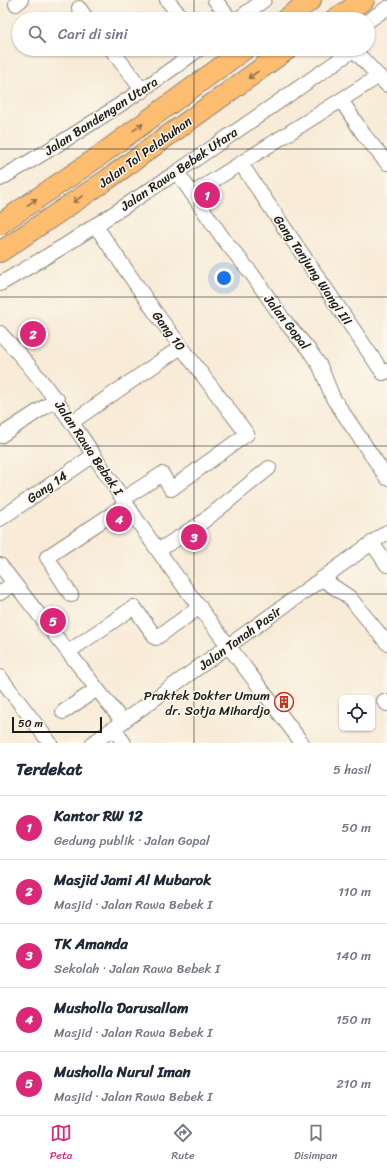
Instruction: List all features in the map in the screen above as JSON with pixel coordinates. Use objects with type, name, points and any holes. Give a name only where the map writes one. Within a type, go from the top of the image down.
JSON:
[{"type":"highway","points":[[295,12],[311,0]]},
{"type":"highway","points":[[335,12],[351,0]]},
{"type":"highway","points":[[346,12],[364,0]]},
{"type":"highway","name":"Jalan Tol Pelabuhan","points":[[0,224],[95,159],[235,56]]},
{"type":"highway","name":"Jalan Tol Pelabuhan","points":[[0,252],[108,179],[279,56]]},
{"type":"street","points":[[167,0],[177,12]]},
{"type":"street","points":[[215,0],[224,12]]},
{"type":"street","points":[[246,12],[258,2]]},
{"type":"street","points":[[375,16],[387,8]]},
{"type":"street","points":[[116,56],[143,90]]},
{"type":"street","name":"Jalan Bandengan Utara","points":[[0,179],[70,138],[143,90],[189,56]]},
{"type":"street","name":"Jalan Rawa Bebek Utara","points":[[0,284],[177,172],[346,56]]},
{"type":"street","points":[[192,194],[341,100],[383,81],[360,56]]},
{"type":"street","points":[[341,100],[364,135],[387,163]]},
{"type":"street","name":"Gang Tanjung Wangi III","points":[[241,164],[383,374],[387,371]]},
{"type":"street","name":"Jalan Gopal","points":[[177,172],[225,241],[252,274],[283,319],[309,350],[320,366],[333,398],[387,478]]},
{"type":"street","name":"Gang 10","points":[[95,225],[181,347],[247,434],[171,489],[162,474],[125,502]]},
{"type":"street","name":"Jalan Rawa Bebek I","points":[[2,339],[34,370],[57,399],[158,550],[302,743]]},
{"type":"street","points":[[72,422],[181,347]]},
{"type":"street","points":[[0,436],[57,399]]},
{"type":"street","name":"Gang 14","points":[[0,519],[94,455]]},
{"type":"street","points":[[158,550],[200,524],[269,468]]},
{"type":"street","points":[[71,595],[46,557],[125,502]]},
{"type":"street","name":"Jalan Tanah Pasir","points":[[94,743],[387,532]]},
{"type":"street","points":[[372,543],[387,565]]},
{"type":"street","points":[[0,566],[97,689],[118,725],[124,743]]},
{"type":"street","points":[[322,579],[349,597],[387,643]]},
{"type":"street","points":[[0,593],[14,583]]},
{"type":"street","points":[[68,652],[134,607],[156,638],[200,607]]},
{"type":"street","points":[[0,677],[50,743]]},
{"type":"street","points":[[63,712],[97,689]]},
{"type":"place","name":"Kantor RW 12","points":[[207,195]]},
{"type":"place","name":"Masjid Jami Al Mubarok","points":[[33,334]]},
{"type":"place","name":"Musholla Darusallam","points":[[119,519]]},
{"type":"place","name":"TK Amanda","points":[[194,537]]},
{"type":"place","name":"Musholla Nurul Iman","points":[[53,621]]},
{"type":"place","name":"Praktek Dokter Umum dr. Sotja Mihardjo","points":[[284,702]]}]
